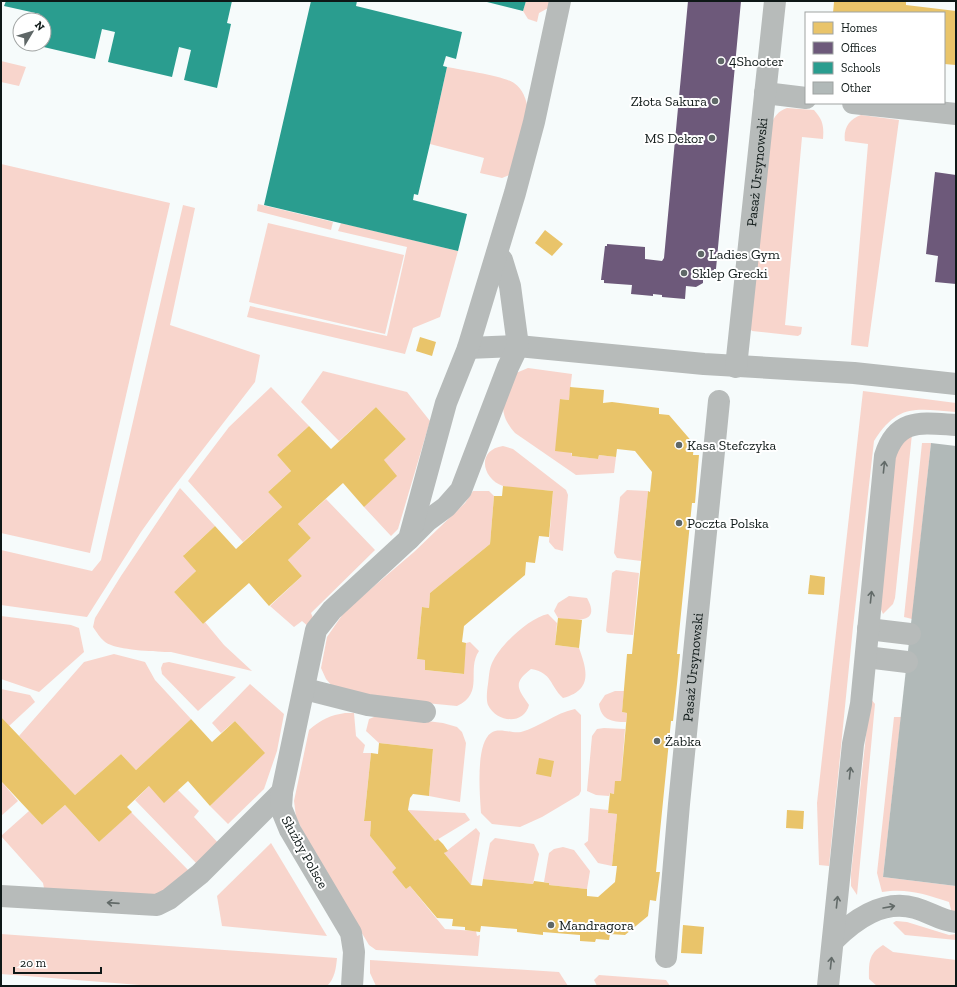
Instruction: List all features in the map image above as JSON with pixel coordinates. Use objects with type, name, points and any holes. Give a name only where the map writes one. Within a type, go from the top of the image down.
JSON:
[{"type":"street","points":[[408,539],[446,403],[468,348],[515,193],[534,122],[560,1]]},
{"type":"street","name":"Pasaż Ursynowski","points":[[736,367],[775,1]]},
{"type":"street","points":[[765,93],[805,98]]},
{"type":"street","points":[[862,104],[956,114]]},
{"type":"street","points":[[496,254],[502,260],[510,286],[518,346]]},
{"type":"street","points":[[468,348],[518,346],[736,367],[861,374],[956,384]]},
{"type":"street","name":"Służby Polsce","points":[[352,986],[354,952],[351,933],[290,830],[281,808],[282,792],[305,689],[316,630],[332,610],[426,521],[446,507],[461,490],[508,367],[518,346]]},
{"type":"street","name":"Pasaż Ursynowski","points":[[666,957],[679,804],[719,401]]},
{"type":"street","points":[[828,986],[853,744],[861,704],[885,456],[888,444],[893,437],[908,426],[916,424],[956,425]]},
{"type":"street","points":[[868,629],[910,634]]},
{"type":"street","points":[[866,657],[907,662]]},
{"type":"street","points":[[305,689],[368,705],[425,712]]},
{"type":"street","points":[[1,896],[152,906],[169,899],[200,874],[282,792]]},
{"type":"street","points":[[833,941],[858,919],[868,913],[892,906],[915,908],[946,921],[956,922]]},
{"type":"shaded area","points":[[526,1],[553,1],[552,6],[539,13],[537,22],[528,19],[523,11]]},
{"type":"shaded area","points":[[1,61],[26,67],[19,86],[1,82]]},
{"type":"shaded area","points":[[447,67],[509,80],[517,85],[522,91],[528,109],[512,174],[502,178],[480,173],[484,158],[430,144]]},
{"type":"shaded area","points":[[787,108],[814,110],[821,120],[823,130],[823,139],[802,137],[785,325],[802,327],[801,334],[798,336],[752,331],[749,327],[771,124],[777,114]]},
{"type":"shaded area","points":[[861,115],[899,120],[868,347],[851,345],[868,144],[845,141],[845,132],[850,122]]},
{"type":"shaded area","points":[[1,164],[170,203],[90,553],[1,533]]},
{"type":"shaded area","points":[[258,204],[333,222],[331,230],[257,211]]},
{"type":"shaded area","points":[[183,205],[195,208],[170,325],[260,355],[255,382],[166,497],[141,532],[87,617],[1,605],[1,550],[92,571],[101,560]]},
{"type":"shaded area","points":[[268,223],[404,255],[385,334],[249,302]]},
{"type":"shaded area","points":[[341,223],[458,251],[440,317],[413,328],[405,354],[247,317],[250,306],[387,336],[407,247],[338,231]]},
{"type":"shaded area","points":[[528,368],[572,374],[569,400],[560,399],[572,456],[598,459],[599,455],[616,457],[614,473],[576,475],[515,433],[509,425],[503,410],[505,396],[516,373]]},
{"type":"shaded area","points":[[323,371],[407,392],[430,421],[398,529],[391,536],[364,507],[384,460],[406,439],[376,407],[339,441],[301,402]]},
{"type":"shaded area","points":[[271,387],[309,426],[277,455],[291,471],[268,492],[282,507],[243,542],[188,481],[229,427]]},
{"type":"shaded area","points":[[863,391],[956,403],[956,412],[919,410],[900,414],[891,420],[874,441],[853,627],[829,866],[819,865],[817,803]]},
{"type":"shaded area","points":[[912,434],[895,598],[893,604],[883,614],[879,605],[895,451]]},
{"type":"shaded area","points":[[922,443],[931,443],[912,619],[904,617]]},
{"type":"shaded area","points":[[503,446],[513,449],[566,490],[568,495],[563,551],[555,549],[549,542],[553,491],[503,486],[490,477],[485,465],[486,459],[489,453],[494,449]]},
{"type":"shaded area","points":[[180,488],[215,526],[184,555],[196,571],[174,592],[203,624],[205,622],[224,645],[252,671],[171,652],[157,652],[116,647],[100,638],[93,627],[95,618],[121,576]]},
{"type":"shaded area","points":[[627,490],[648,491],[641,561],[617,558],[614,553],[620,497]]},
{"type":"shaded area","points":[[473,491],[489,491],[494,496],[490,544],[430,593],[429,608],[422,607],[417,659],[425,660],[425,670],[463,674],[466,643],[470,642],[479,651],[475,658],[474,681],[470,695],[465,701],[457,706],[394,700],[334,688],[326,679],[321,668],[327,637],[345,611],[414,552],[465,503]]},
{"type":"shaded area","points":[[326,499],[375,550],[311,613],[313,618],[309,627],[302,621],[294,627],[270,606],[302,576],[288,560],[311,538],[298,524]]},
{"type":"shaded area","points":[[616,570],[639,573],[633,635],[608,633],[606,631],[612,573]]},
{"type":"shaded area","points":[[569,596],[587,598],[591,607],[589,617],[578,620],[558,618],[554,611],[558,603]]},
{"type":"shaded area","points":[[548,614],[557,623],[555,645],[579,648],[585,671],[583,684],[579,690],[563,698],[543,673],[531,669],[521,678],[519,682],[520,690],[529,705],[526,711],[522,716],[516,719],[504,718],[492,711],[488,705],[487,692],[492,663],[501,648],[516,633],[532,621]]},
{"type":"shaded area","points":[[1,616],[71,625],[79,628],[84,652],[39,692],[1,679]]},
{"type":"shaded area","points":[[114,654],[145,662],[155,680],[191,719],[136,770],[121,754],[75,795],[19,736],[84,662]]},
{"type":"shaded area","points":[[169,662],[236,677],[198,711],[162,674],[161,668],[163,663]]},
{"type":"shaded area","points":[[250,684],[284,714],[277,751],[264,789],[228,824],[210,806],[264,753],[235,721],[221,733],[212,723]]},
{"type":"shaded area","points":[[1,689],[30,695],[35,702],[9,726],[1,717]]},
{"type":"shaded area","points":[[615,691],[624,691],[622,712],[627,713],[626,722],[612,721],[608,719],[602,714],[600,709],[599,704],[605,695]]},
{"type":"shaded area","points":[[870,698],[875,704],[857,895],[851,886],[851,874]]},
{"type":"shaded area","points":[[575,709],[581,715],[581,791],[579,795],[542,817],[520,827],[492,824],[481,813],[480,771],[483,748],[486,739],[494,731],[521,732]]},
{"type":"shaded area","points":[[345,713],[354,713],[356,736],[365,745],[363,753],[371,753],[364,820],[371,821],[370,836],[396,868],[392,872],[406,889],[410,886],[445,929],[476,931],[477,936],[480,935],[478,956],[376,950],[369,945],[311,848],[296,817],[294,801],[309,730],[326,718]]},
{"type":"shaded area","points":[[379,715],[443,723],[457,727],[462,732],[466,743],[460,802],[429,796],[433,749],[379,743],[366,731],[369,719]]},
{"type":"shaded area","points":[[894,717],[901,717],[883,877],[956,886],[956,929],[949,902],[924,894],[908,891],[882,892],[877,873]]},
{"type":"shaded area","points":[[597,729],[625,729],[621,781],[614,794],[610,793],[609,796],[596,795],[587,791],[592,736]]},
{"type":"shaded area","points":[[1,781],[18,801],[1,816]]},
{"type":"shaded area","points":[[149,786],[178,790],[199,811],[194,817],[220,845],[199,866],[135,800]]},
{"type":"shaded area","points":[[65,805],[99,842],[131,812],[191,873],[160,893],[142,898],[45,893],[43,883],[1,836],[29,811],[42,825]]},
{"type":"shaded area","points":[[590,808],[608,810],[608,813],[617,814],[612,866],[598,863],[584,844],[588,841]]},
{"type":"shaded area","points":[[408,810],[465,813],[470,820],[435,841]]},
{"type":"shaded area","points":[[476,828],[480,833],[471,885],[444,853]]},
{"type":"shaded area","points":[[495,838],[534,844],[539,854],[533,884],[483,879],[490,843]]},
{"type":"shaded area","points":[[271,843],[327,936],[222,926],[217,896]]},
{"type":"shaded area","points":[[563,847],[574,850],[590,871],[587,889],[549,885],[549,883],[544,882],[549,853],[554,849]]},
{"type":"shaded area","points":[[896,921],[907,922],[949,935],[956,934],[956,940],[905,935],[893,923]]},
{"type":"shaded area","points":[[1,934],[337,958],[336,969],[330,983],[327,986],[152,986],[1,974]]},
{"type":"shaded area","points":[[883,945],[893,952],[956,960],[956,986],[877,986],[869,979],[869,964],[874,952]]},
{"type":"shaded area","points":[[370,960],[559,972],[568,986],[376,986],[370,973]]},
{"type":"shaded area","points":[[599,975],[666,980],[670,986],[597,986],[594,980]]},
{"type":"building: Homes","points":[[906,1],[906,5],[956,11],[956,65],[945,64],[945,12],[833,12],[834,2]]},
{"type":"building: Homes","points":[[545,230],[563,244],[552,256],[535,243]]},
{"type":"building: Homes","points":[[420,337],[436,342],[432,356],[416,351]]},
{"type":"building: Homes","points":[[570,387],[604,390],[603,403],[612,402],[659,408],[659,414],[669,415],[694,444],[693,455],[699,455],[695,503],[692,503],[677,654],[680,654],[673,721],[671,721],[656,872],[660,872],[656,901],[650,900],[648,916],[625,935],[610,934],[609,940],[596,939],[595,942],[580,941],[580,935],[543,932],[543,935],[517,932],[517,929],[481,926],[480,932],[465,930],[465,927],[452,926],[453,919],[437,918],[410,886],[406,889],[392,872],[396,868],[370,836],[371,821],[364,821],[371,753],[378,754],[379,743],[433,749],[429,796],[413,794],[410,798],[408,810],[435,841],[438,839],[443,844],[448,851],[444,853],[471,885],[482,886],[483,879],[533,884],[534,881],[549,883],[549,885],[587,889],[587,896],[598,897],[615,882],[617,866],[612,866],[617,814],[608,813],[610,793],[614,794],[615,781],[621,781],[627,713],[622,712],[627,654],[632,654],[648,491],[650,492],[652,472],[635,451],[617,449],[616,457],[599,455],[598,459],[572,456],[572,453],[555,451],[560,399],[569,400]]},
{"type":"building: Homes","points":[[376,407],[406,439],[384,460],[397,476],[364,507],[343,483],[298,524],[311,538],[288,560],[302,576],[269,606],[249,583],[203,624],[174,592],[196,571],[183,556],[215,526],[236,549],[282,507],[268,492],[291,471],[277,455],[309,426],[331,449]]},
{"type":"building: Homes","points":[[503,486],[553,491],[549,537],[539,536],[535,563],[526,562],[525,575],[464,626],[462,642],[466,643],[464,674],[425,670],[425,660],[417,659],[422,607],[429,608],[430,593],[490,544],[494,496],[502,496]]},
{"type":"building: Homes","points":[[810,575],[825,577],[824,595],[808,594]]},
{"type":"building: Homes","points":[[558,618],[582,620],[579,648],[555,645]]},
{"type":"building: Homes","points":[[1,717],[75,795],[121,754],[136,770],[191,719],[212,742],[235,721],[265,753],[210,806],[188,781],[164,803],[149,786],[127,807],[132,812],[99,842],[65,805],[42,825],[1,781]]},
{"type":"building: Homes","points":[[539,758],[554,761],[551,777],[536,774]]},
{"type":"building: Homes","points":[[787,810],[804,811],[803,829],[786,828]]},
{"type":"building: Homes","points":[[683,925],[704,927],[702,954],[681,953]]},
{"type":"building: Offices","points":[[688,1],[741,1],[716,269],[714,269],[713,273],[703,272],[703,283],[696,287],[686,286],[685,299],[662,297],[662,295],[653,294],[653,296],[631,294],[632,285],[604,283],[604,280],[601,280],[605,246],[607,246],[607,244],[645,247],[645,259],[662,261],[664,258]]},
{"type":"building: Offices","points":[[935,172],[956,175],[956,284],[935,282],[938,256],[926,254]]},
{"type":"building: Schools","points":[[6,1],[232,1],[227,23],[231,24],[217,88],[184,80],[191,50],[179,47],[172,77],[108,62],[115,32],[102,29],[95,59],[52,49],[52,12],[31,12],[4,6]]},
{"type":"building: Schools","points":[[311,1],[357,1],[356,6],[462,32],[456,59],[446,56],[443,66],[447,67],[430,144],[418,195],[414,194],[413,200],[467,214],[458,251],[264,205]]},
{"type":"building: Schools","points":[[483,1],[526,1],[523,11]]},
{"type":"building: Other","points":[[931,443],[956,446],[956,886],[883,877]]},
{"type":"place","name":"4Shooter","points":[[721,61]]},
{"type":"place","name":"Złota Sakura","points":[[715,101]]},
{"type":"place","name":"MS Dekor","points":[[712,138]]},
{"type":"place","name":"Ladies Gym","points":[[701,254]]},
{"type":"place","name":"Sklep Grecki","points":[[684,273]]},
{"type":"place","name":"Kasa Stefczyka","points":[[679,445]]},
{"type":"place","name":"Poczta Polska","points":[[679,523]]},
{"type":"place","name":"Żabka","points":[[657,741]]},
{"type":"place","name":"Mandragora","points":[[551,925]]}]
